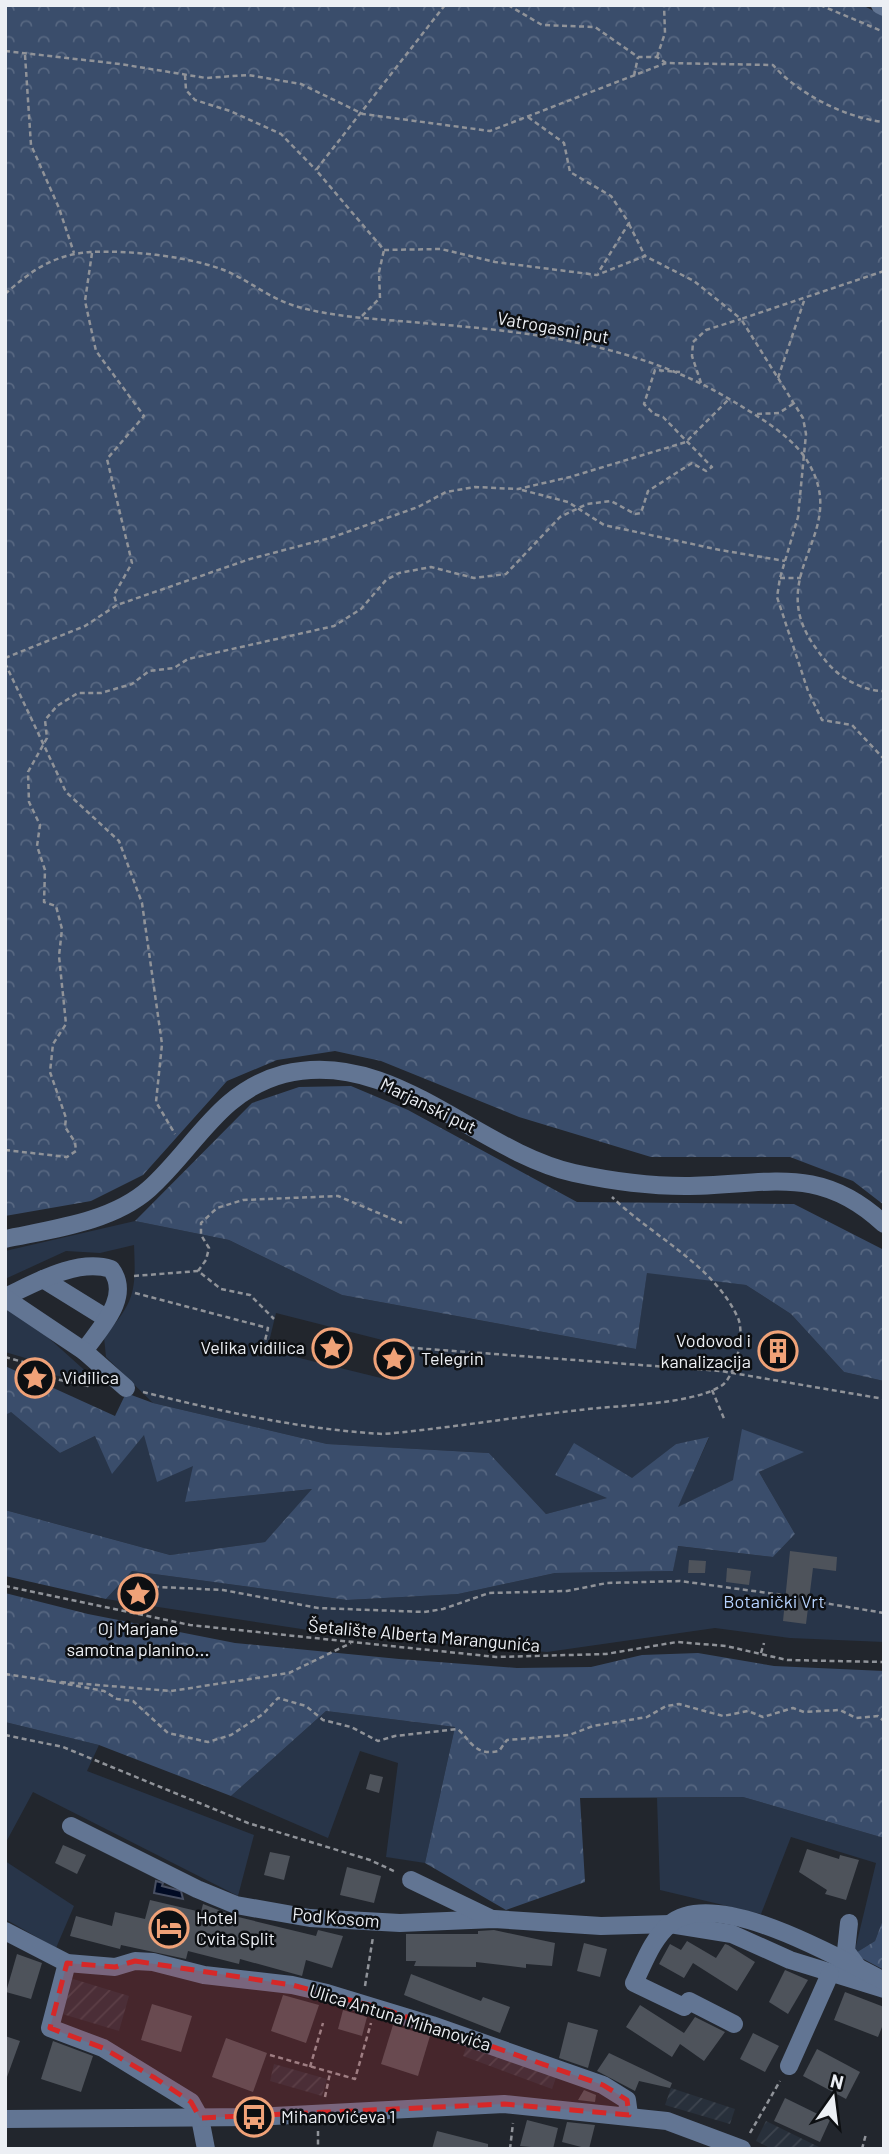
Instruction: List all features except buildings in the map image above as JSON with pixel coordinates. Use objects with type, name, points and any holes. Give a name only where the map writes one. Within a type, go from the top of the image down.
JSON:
[{"type":"street","name":"Marjanski put","points":[[5,1239],[58,1228],[131,1202],[150,1189],[226,1105],[258,1084],[286,1074],[322,1070],[357,1073],[397,1088],[520,1154],[571,1172],[628,1184],[686,1186],[774,1181],[812,1182],[847,1195],[884,1224]]},
{"type":"street","points":[[84,1351],[114,1309],[117,1283],[111,1269],[103,1266],[78,1268],[43,1279],[5,1298],[84,1351],[126,1388]]},
{"type":"street","points":[[43,1279],[106,1318]]},
{"type":"street","name":"Pod Kosom","points":[[72,1826],[197,1889],[236,1905],[310,1918],[390,1922],[494,1919],[601,1926],[670,1924],[732,1934],[830,1974],[884,1989]]},
{"type":"street","name":"Pod Kosom","points":[[411,1880],[494,1919]]},
{"type":"street","name":"Pod Kosom","points":[[670,1924],[685,1916],[712,1914],[743,1918],[884,1982]]},
{"type":"street","points":[[849,1923],[846,1951],[859,1969]]},
{"type":"street","points":[[670,1924],[655,1940],[634,1983],[684,2007],[689,2001],[734,2024]]},
{"type":"street","name":"Ulica Antuna Mihanovića","points":[[5,1931],[67,1963],[115,1968],[135,1961],[153,1962],[204,1975],[292,1985],[368,2004],[603,2085],[627,2100],[629,2115]]},
{"type":"street","points":[[67,1963],[50,2028],[103,2048],[191,2102],[200,2118],[206,2149]]},
{"type":"street","points":[[789,2066],[830,1974]]},
{"type":"street","points":[[5,2119],[200,2118],[514,2105],[667,2121],[742,2149]]},
{"type":"path","points":[[316,170],[363,114],[446,5]]},
{"type":"path","points":[[508,5],[542,25],[595,27],[638,57],[657,57],[666,63]]},
{"type":"path","points":[[657,57],[665,33],[664,5]]},
{"type":"path","points":[[820,5],[884,33]]},
{"type":"path","points":[[5,51],[120,64],[205,78],[248,75],[301,84],[363,114],[489,131],[666,63],[773,65],[789,84],[869,120],[884,122]]},
{"type":"path","points":[[25,55],[31,145],[59,208],[74,254]]},
{"type":"path","points":[[634,76],[638,57]]},
{"type":"path","points":[[185,74],[187,90],[195,100],[230,110],[281,134],[316,170],[384,250]]},
{"type":"path","points":[[528,117],[564,143],[570,172],[611,196],[629,223],[645,256],[694,281],[741,319],[796,402],[806,433],[798,517],[780,578],[778,597],[783,618],[794,641],[808,691],[822,720],[852,725],[884,759]]},
{"type":"path","points":[[597,275],[629,223]]},
{"type":"path","points":[[384,250],[441,249],[495,262],[597,275],[645,256]]},
{"type":"path","points":[[361,317],[380,298],[379,272],[384,250]]},
{"type":"path","points":[[92,252],[85,301],[96,351],[144,416],[107,459],[132,563],[114,595],[117,605]]},
{"type":"path","name":"Vatrogasni put","points":[[5,294],[37,266],[74,254],[92,252],[187,260],[222,269],[292,305],[361,317],[522,331],[613,350],[680,372],[754,414],[803,456],[816,481],[820,525],[802,578],[797,603],[811,642],[835,674],[884,691]]},
{"type":"path","points":[[701,383],[692,356],[693,342],[706,330],[884,271]]},
{"type":"path","points":[[778,378],[805,298]]},
{"type":"path","points":[[5,1150],[66,1157],[76,1151],[75,1142],[65,1127],[66,1118],[50,1072],[53,1044],[64,1031],[66,1018],[59,956],[62,929],[56,906],[44,902],[45,870],[37,846],[40,841],[39,817],[28,793],[28,772],[47,738],[45,720],[57,706],[78,693],[101,693],[132,684],[149,671],[174,668],[188,659],[256,644],[270,638],[323,630],[361,609],[386,580],[399,573],[431,567],[465,577],[506,574],[551,525],[577,508],[611,500],[640,513],[648,491],[668,476],[692,463],[706,471],[712,467],[663,417],[644,404],[655,370],[680,372]]},
{"type":"path","points":[[518,489],[570,477],[686,442],[729,398]]},
{"type":"path","points":[[754,414],[779,412],[796,402]]},
{"type":"path","points":[[5,658],[85,626],[117,605],[250,559],[330,538],[418,507],[446,492],[475,487],[518,489],[568,502],[604,525],[785,561]]},
{"type":"path","points":[[780,578],[802,578]]},
{"type":"path","points":[[5,663],[66,792],[119,841],[142,903],[162,1044],[156,1102],[184,1149]]},
{"type":"path","points":[[126,1388],[236,1413],[358,1433],[384,1434],[675,1399],[723,1385],[734,1373],[740,1322],[729,1300],[674,1248],[623,1208],[602,1188],[596,1177]]},
{"type":"path","points":[[117,1283],[198,1271],[206,1260],[209,1248],[201,1235],[201,1223],[217,1208],[243,1200],[338,1196],[402,1223]]},
{"type":"path","points":[[198,1271],[221,1289],[250,1295],[274,1319]]},
{"type":"path","points":[[117,1283],[268,1328],[264,1345],[267,1346]]},
{"type":"path","points":[[390,1376],[393,1377],[401,1347],[734,1373],[884,1399]]},
{"type":"path","points":[[5,1357],[23,1362],[39,1374],[88,1386],[104,1369]]},
{"type":"path","points":[[35,1378],[39,1374]]},
{"type":"path","points":[[712,1390],[725,1421]]},
{"type":"path","points":[[137,1586],[212,1589],[318,1608],[424,1612],[443,1609],[489,1592],[567,1591],[607,1584],[680,1581],[783,1595]]},
{"type":"path","name":"Šetalište Alberta Marangunića","points":[[5,1586],[190,1625],[496,1657],[547,1658],[606,1654],[677,1642],[726,1646],[787,1660],[884,1662]]},
{"type":"path","points":[[812,1601],[884,1613]]},
{"type":"path","points":[[51,1681],[171,1691],[289,1673],[351,1643]]},
{"type":"path","points":[[761,1654],[764,1643]]},
{"type":"path","points":[[5,1674],[104,1691],[117,1699],[133,1701],[168,1733],[208,1742],[231,1735],[263,1714],[278,1698],[306,1706],[323,1720],[351,1727],[378,1741],[394,1736],[458,1729],[474,1749],[489,1753],[499,1751],[507,1740],[569,1735],[593,1726],[647,1717],[666,1706],[679,1704],[723,1716],[748,1711],[763,1717],[793,1708],[804,1712],[829,1708],[856,1718],[878,1716],[884,1721]]},
{"type":"path","points":[[5,1735],[63,1747],[248,1823],[370,1860],[411,1880]]},
{"type":"path","points":[[270,2056],[355,2079],[368,2004],[373,1933],[390,1922]]},
{"type":"path","points":[[310,2067],[323,2023]]},
{"type":"path","points":[[742,2149],[789,2066]]},
{"type":"path","points":[[320,2114],[330,2073]]},
{"type":"path","points":[[510,2149],[514,2105]]},
{"type":"path","points":[[862,2149],[866,2134]]},
{"type":"highlighted area","points":[[135,1961],[292,1985],[381,2008],[603,2085],[627,2100],[629,2115],[504,2104],[200,2118],[191,2102],[155,2078],[103,2048],[50,2028],[67,1963],[115,1967]]},
{"type":"shaded area","points":[[70,1978],[129,1996],[119,2031],[59,2013]]},
{"type":"shaded area","points":[[468,2043],[557,2075],[552,2089],[463,2056]]},
{"type":"shaded area","points":[[274,2064],[327,2079],[322,2096],[270,2081]]},
{"type":"shaded area","points":[[671,2088],[735,2109],[730,2124],[665,2105]]},
{"type":"shaded area","points":[[766,2121],[823,2149],[772,2149],[756,2141]]},
{"type":"green space","points":[[5,5],[862,5],[884,16],[884,1205],[853,1181],[790,1157],[651,1157],[519,1117],[381,1061],[335,1051],[277,1060],[227,1081],[143,1175],[91,1201],[5,1216]]},
{"type":"green space","points":[[351,1086],[408,1110],[577,1202],[794,1204],[884,1250],[884,1381],[844,1372],[791,1314],[746,1285],[647,1273],[636,1349],[342,1295],[229,1240],[135,1221],[252,1103],[299,1087]]},
{"type":"green space","name":"Botanički Vrt","points":[[135,1221],[229,1240],[342,1295],[636,1349],[647,1272],[746,1285],[791,1314],[844,1372],[884,1381],[884,1642],[790,1638],[715,1628],[547,1652],[354,1637],[106,1599],[132,1571],[347,1600],[458,1594],[555,1573],[673,1571],[677,1546],[773,1557],[795,1534],[759,1472],[803,1452],[733,1480],[677,1508],[709,1438],[676,1444],[608,1498],[546,1514],[489,1453],[327,1444],[153,1403],[106,1357],[104,1337],[128,1304],[134,1285],[134,1245],[100,1253],[66,1251],[5,1279],[5,1251]],"holes":[[[276,1313],[398,1344],[389,1380],[267,1350]]]},
{"type":"green space","points":[[5,1307],[23,1315],[91,1376],[85,1382],[45,1373],[32,1360],[5,1352]]},
{"type":"green space","points":[[5,1366],[115,1416],[126,1393],[153,1403],[327,1444],[489,1453],[546,1514],[607,1498],[555,1475],[574,1443],[632,1478],[676,1444],[709,1437],[678,1507],[733,1480],[742,1429],[804,1452],[759,1472],[795,1534],[773,1557],[678,1546],[673,1571],[555,1573],[458,1594],[347,1600],[132,1571],[106,1599],[5,1576],[5,1510],[170,1555],[265,1542],[312,1489],[185,1502],[193,1466],[157,1482],[144,1435],[112,1474],[95,1436],[60,1453],[11,1412],[5,1415]]},
{"type":"green space","points":[[10,1411],[60,1453],[95,1436],[144,1435],[194,1465],[186,1502],[313,1489],[265,1542],[170,1555],[5,1510],[5,1415]]},
{"type":"green space","points":[[5,1593],[88,1614],[235,1643],[399,1659],[517,1668],[591,1667],[642,1655],[698,1653],[774,1666],[884,1671],[884,1838],[743,1797],[580,1798],[585,1882],[506,1910],[425,1863],[455,1727],[326,1711],[231,1796],[99,1745],[5,1722]]},
{"type":"green space","points":[[326,1711],[455,1727],[425,1863],[386,1857],[398,1763],[360,1751],[328,1838],[231,1796]]},
{"type":"green space","points":[[5,1722],[99,1745],[87,1771],[254,1835],[238,1896],[33,1792],[5,1844]]},
{"type":"green space","points":[[743,1797],[884,1838],[884,1917],[875,1941],[854,1954],[876,1863],[791,1837],[761,1914],[660,1890],[657,1798]]},
{"type":"green space","points":[[5,1861],[74,1906],[56,1948],[5,1919]]},
{"type":"green space","points":[[884,1917],[884,1970],[854,1954],[875,1941]]},
{"type":"water","points":[[156,1881],[163,1883],[162,1886],[181,1891],[183,1899],[154,1893]]},
{"type":"place","name":"Velika vidilica","points":[[332,1348]]},
{"type":"place","name":"Vodovod i kanalizacija","points":[[778,1351]]},
{"type":"place","name":"Telegrin","points":[[394,1359]]},
{"type":"place","name":"Vidilica","points":[[35,1378]]},
{"type":"place","name":"Oj Marjane samotna planino...","points":[[138,1594]]},
{"type":"place","name":"Hotel Cvita Split","points":[[169,1928]]},
{"type":"place","name":"Mihanovićeva 1","points":[[254,2117]]}]
